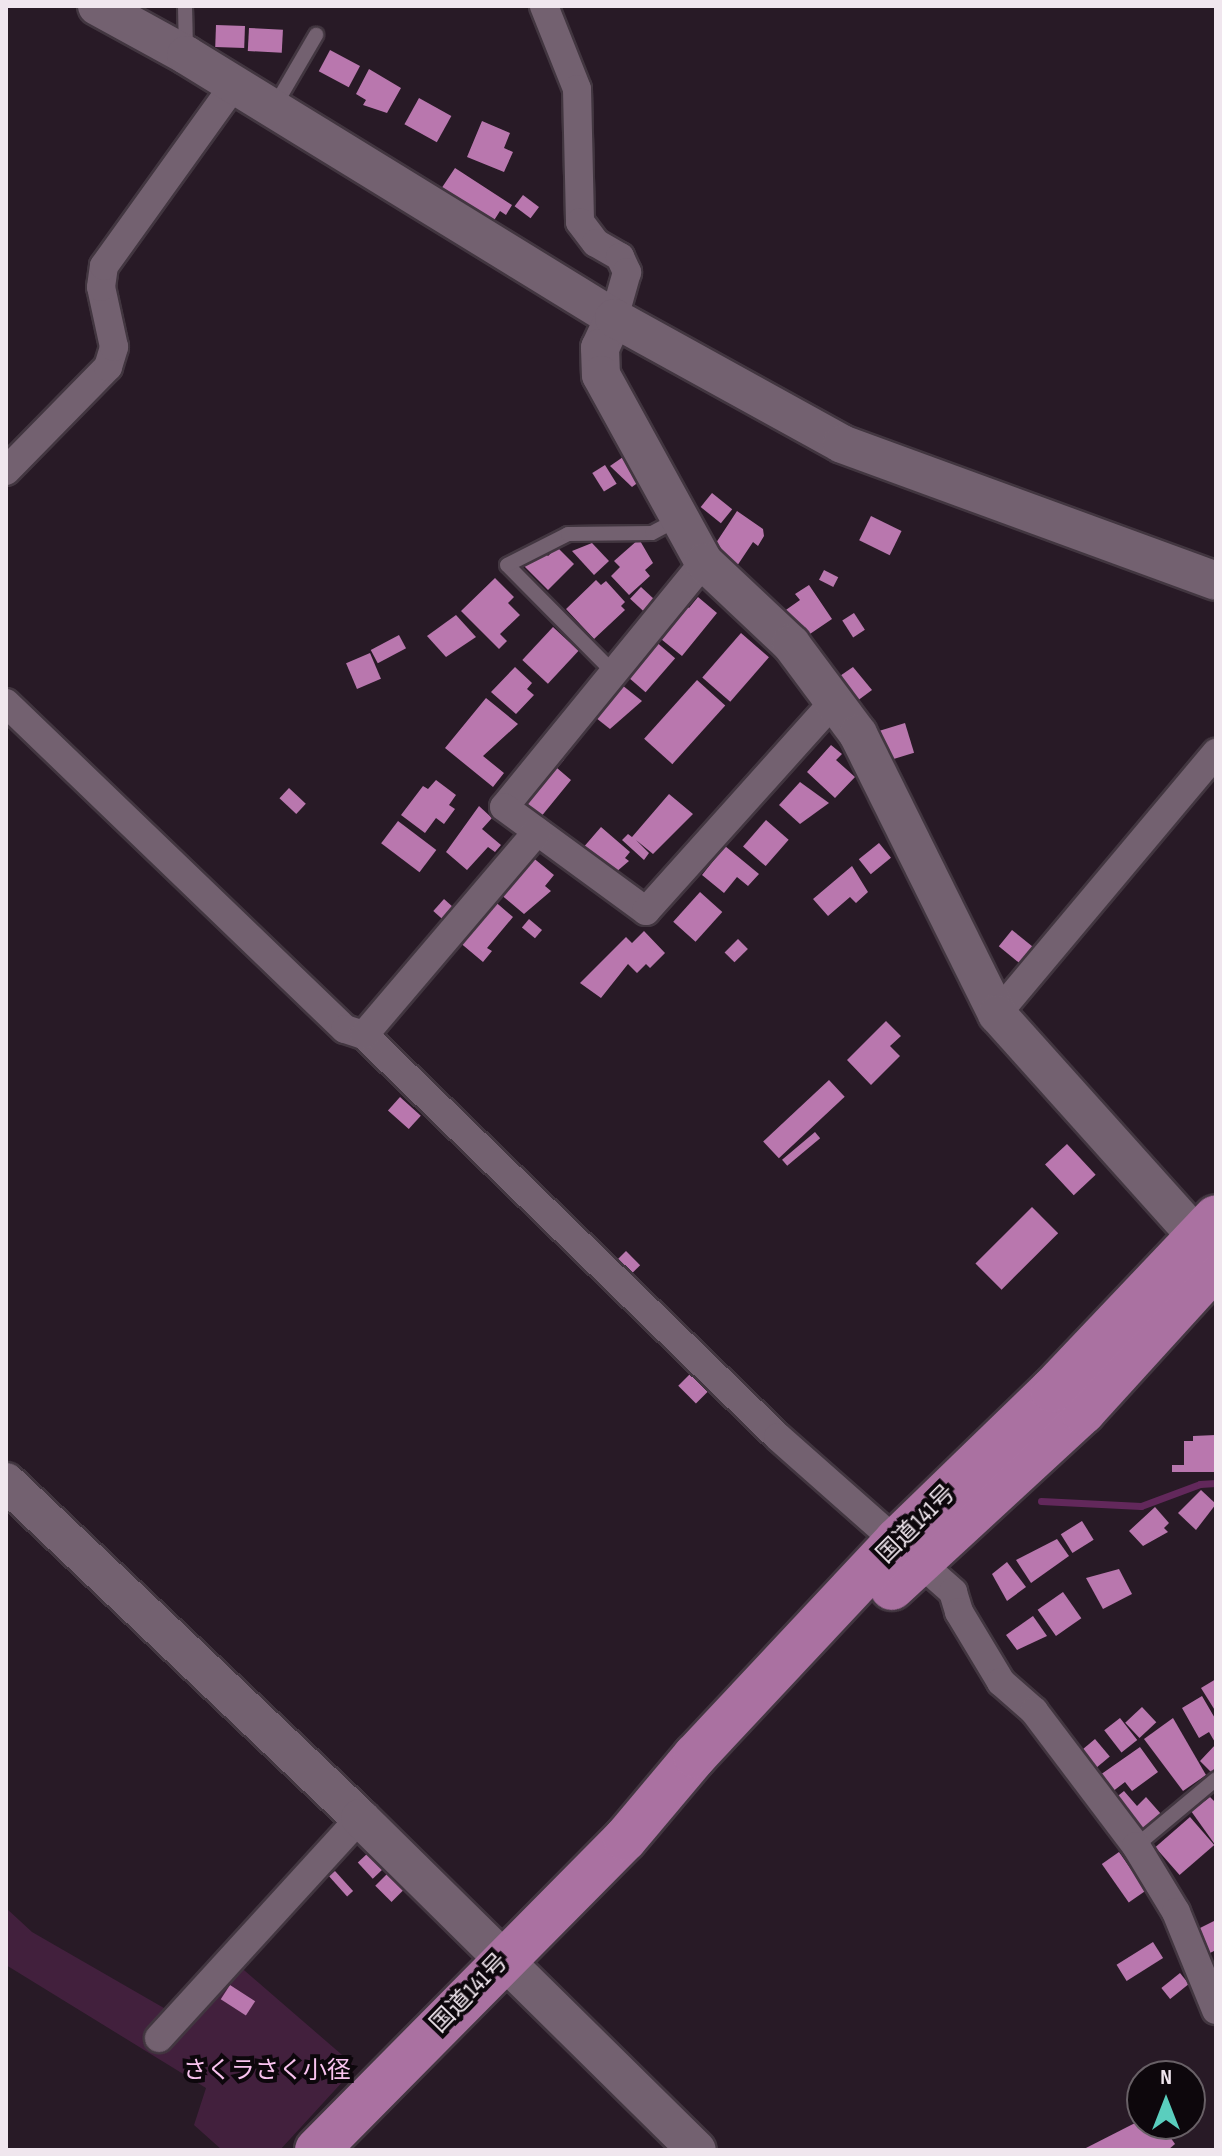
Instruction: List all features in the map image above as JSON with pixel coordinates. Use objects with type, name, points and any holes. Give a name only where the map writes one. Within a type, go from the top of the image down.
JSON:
[{"type":"highway","name":"国道141号","points":[[317,2150],[501,1960],[625,1839],[695,1756],[908,1551],[1052,1390],[1211,1244]]},
{"type":"main road","points":[[97,6],[186,55],[614,318],[842,444],[1216,581]]},
{"type":"main road","points":[[614,318],[600,348],[601,375],[704,562],[791,644],[858,734],[976,980],[997,1014],[1211,1244]]},
{"type":"main road","points":[[6,1482],[360,1818],[697,2150]]},
{"type":"street","points":[[544,6],[577,89],[580,222],[596,243],[620,257],[627,272],[614,318]]},
{"type":"street","points":[[6,471],[108,367],[114,347],[101,287],[104,266],[234,85]]},
{"type":"street","points":[[704,562],[504,807],[646,911],[835,700]]},
{"type":"street","points":[[6,703],[345,1029],[364,1035],[778,1437],[953,1592],[959,1612],[1001,1682],[1034,1711],[1136,1846],[1176,1912],[1216,2010]]},
{"type":"street","points":[[997,1014],[1216,753]]},
{"type":"street","points":[[364,1035],[537,832]]},
{"type":"street","points":[[159,2038],[360,1818]]},
{"type":"lane","points":[[185,6],[186,55]]},
{"type":"lane","points":[[273,109],[316,35]]},
{"type":"lane","points":[[615,674],[507,565],[568,534],[652,533],[678,519]]},
{"type":"lane","points":[[1136,1846],[1216,1779]]},
{"type":"green space","name":"さくラさく小径","points":[[6,1908],[32,1932],[183,2019],[237,1964],[356,2067],[280,2150],[222,2150],[194,2125],[206,2088],[6,1965]]},
{"type":"building","points":[[216,25],[245,26],[244,48],[215,47]]},
{"type":"building","points":[[249,28],[283,30],[282,53],[248,51]]},
{"type":"building","points":[[330,50],[360,66],[349,87],[319,71]]},
{"type":"building","points":[[369,69],[401,88],[387,113],[363,105],[366,100],[356,94]]},
{"type":"building","points":[[419,98],[451,116],[437,142],[404,124]]},
{"type":"building","points":[[482,121],[510,133],[504,148],[513,152],[504,172],[467,157]]},
{"type":"building","points":[[455,168],[512,205],[506,215],[500,211],[493,222],[441,189]]},
{"type":"building","points":[[523,195],[539,207],[531,218],[515,206]]},
{"type":"building","points":[[623,457],[640,481],[632,487],[610,466]]},
{"type":"building","points":[[605,465],[617,484],[604,492],[592,473]]},
{"type":"building","points":[[712,493],[732,509],[721,523],[701,507]]},
{"type":"building","points":[[737,511],[763,529],[764,536],[758,546],[753,542],[737,566],[712,549]]},
{"type":"building","points":[[871,516],[902,531],[890,555],[859,540]]},
{"type":"building","points":[[639,539],[653,563],[645,570],[650,576],[629,595],[611,576],[620,567],[614,561]]},
{"type":"building","points":[[592,543],[609,561],[594,575],[572,551]]},
{"type":"building","points":[[557,547],[574,564],[548,590],[521,563],[530,554],[535,560],[543,551],[548,556]]},
{"type":"building","points":[[824,570],[838,577],[833,587],[819,580]]},
{"type":"building","points":[[495,578],[514,597],[508,603],[520,615],[500,634],[507,641],[499,649],[461,611]]},
{"type":"building","points":[[596,580],[601,585],[606,581],[625,602],[621,606],[625,610],[594,639],[566,609]]},
{"type":"building","points":[[809,585],[832,619],[804,638],[783,612],[800,600],[795,594]]},
{"type":"building","points":[[641,587],[656,601],[645,613],[630,599]]},
{"type":"building","points":[[698,597],[717,613],[682,656],[656,635],[683,603],[689,608]]},
{"type":"building","points":[[854,613],[865,630],[853,637],[842,621]]},
{"type":"building","points":[[456,615],[476,637],[446,657],[427,636]]},
{"type":"building","points":[[553,627],[579,651],[548,684],[522,660]]},
{"type":"building","points":[[741,633],[769,657],[730,702],[702,678]]},
{"type":"building","points":[[399,635],[406,648],[378,663],[371,650]]},
{"type":"building","points":[[654,640],[675,658],[646,692],[624,674]]},
{"type":"building","points":[[370,653],[381,679],[357,689],[346,663]]},
{"type":"building","points":[[515,667],[532,683],[527,689],[534,695],[516,714],[491,692]]},
{"type":"building","points":[[853,667],[872,690],[849,707],[834,680]]},
{"type":"building","points":[[697,680],[725,705],[672,764],[644,739]]},
{"type":"building","points":[[617,681],[642,701],[610,729],[591,714]]},
{"type":"building","points":[[486,698],[518,724],[483,756],[504,773],[493,787],[445,748]]},
{"type":"building","points":[[905,723],[914,753],[881,763],[872,733]]},
{"type":"building","points":[[831,745],[842,754],[836,760],[855,777],[835,798],[807,772]]},
{"type":"building","points":[[558,755],[564,760],[557,768],[571,780],[540,818],[521,802]]},
{"type":"building","points":[[436,780],[456,795],[449,805],[455,809],[444,824],[436,818],[425,833],[401,815],[423,786],[428,789]]},
{"type":"building","points":[[800,782],[829,803],[800,824],[779,805]]},
{"type":"building","points":[[289,788],[306,804],[296,814],[279,798]]},
{"type":"building","points":[[669,794],[693,814],[653,854],[636,840],[649,853],[644,860],[622,840],[628,834],[632,837]]},
{"type":"building","points":[[479,806],[492,818],[482,829],[501,845],[495,852],[488,847],[467,870],[446,852]]},
{"type":"building","points":[[766,820],[789,840],[766,866],[743,846]]},
{"type":"building","points":[[398,821],[436,850],[419,872],[381,843]]},
{"type":"building","points":[[601,827],[630,852],[625,858],[629,861],[609,878],[582,849]]},
{"type":"building","points":[[879,843],[891,858],[871,874],[859,859]]},
{"type":"building","points":[[725,846],[759,874],[748,886],[737,877],[724,893],[702,875]]},
{"type":"building","points":[[531,856],[554,875],[545,886],[551,891],[524,914],[499,893]]},
{"type":"building","points":[[852,866],[868,892],[856,903],[850,897],[828,916],[813,899]]},
{"type":"building","points":[[700,892],[722,912],[696,942],[673,922]]},
{"type":"building","points":[[444,899],[455,909],[444,921],[433,911]]},
{"type":"building","points":[[492,899],[513,917],[487,948],[492,951],[483,962],[458,941]]},
{"type":"building","points":[[529,919],[542,930],[535,938],[522,927]]},
{"type":"building","points":[[1012,930],[1034,948],[1021,964],[999,946]]},
{"type":"building","points":[[644,931],[665,953],[650,968],[646,964],[637,973],[628,964],[601,998],[580,983],[626,937],[632,943]]},
{"type":"building","points":[[738,939],[748,949],[734,962],[725,952]]},
{"type":"building","points":[[886,1021],[901,1036],[890,1046],[900,1056],[871,1085],[847,1060]]},
{"type":"building","points":[[829,1080],[845,1097],[779,1158],[763,1141]]},
{"type":"building","points":[[400,1097],[421,1116],[409,1129],[388,1110]]},
{"type":"building","points":[[815,1132],[820,1138],[787,1166],[782,1160]]},
{"type":"building","points":[[1067,1144],[1096,1175],[1074,1195],[1045,1164]]},
{"type":"building","points":[[1032,1207],[1058,1233],[1002,1290],[975,1264]]},
{"type":"building","points":[[626,1251],[640,1265],[632,1273],[618,1259]]},
{"type":"building","points":[[691,1373],[709,1391],[696,1403],[678,1386]]},
{"type":"building","points":[[1216,1435],[1216,1472],[1172,1472],[1172,1465],[1184,1465],[1184,1441],[1193,1441],[1193,1436]]},
{"type":"building","points":[[1201,1490],[1216,1504],[1196,1530],[1178,1513]]},
{"type":"building","points":[[1155,1507],[1169,1523],[1164,1528],[1168,1532],[1143,1546],[1129,1531]]},
{"type":"building","points":[[1082,1521],[1094,1540],[1072,1553],[1061,1534]]},
{"type":"building","points":[[1057,1539],[1069,1556],[1031,1583],[1016,1560]]},
{"type":"building","points":[[1007,1562],[1026,1587],[1007,1601],[992,1574]]},
{"type":"building","points":[[1119,1569],[1132,1594],[1103,1609],[1086,1578]]},
{"type":"building","points":[[1063,1592],[1081,1618],[1056,1636],[1038,1610]]},
{"type":"building","points":[[1033,1616],[1047,1636],[1017,1650],[1006,1635]]},
{"type":"building","points":[[1216,1679],[1216,1712],[1201,1688]]},
{"type":"building","points":[[1202,1696],[1216,1720],[1216,1744],[1209,1732],[1199,1738],[1182,1708]]},
{"type":"building","points":[[1142,1707],[1156,1722],[1140,1738],[1125,1723]]},
{"type":"building","points":[[1120,1718],[1137,1740],[1121,1752],[1104,1730]]},
{"type":"building","points":[[1173,1718],[1206,1775],[1183,1791],[1144,1739]]},
{"type":"building","points":[[1095,1739],[1110,1757],[1094,1770],[1079,1752]]},
{"type":"building","points":[[1216,1744],[1216,1767],[1211,1772],[1200,1761]]},
{"type":"building","points":[[1140,1747],[1158,1772],[1132,1791],[1125,1782],[1112,1792],[1100,1775]]},
{"type":"building","points":[[1124,1791],[1137,1806],[1146,1797],[1161,1814],[1142,1831],[1114,1799]]},
{"type":"building","points":[[1210,1797],[1216,1803],[1216,1846],[1191,1811]]},
{"type":"building","points":[[1190,1817],[1214,1845],[1180,1875],[1155,1847]]},
{"type":"building","points":[[1119,1852],[1146,1891],[1129,1903],[1102,1864]]},
{"type":"building","points":[[368,1853],[383,1869],[373,1879],[358,1863]]},
{"type":"building","points":[[335,1871],[353,1891],[347,1896],[329,1876]]},
{"type":"building","points":[[388,1873],[404,1889],[392,1902],[375,1886]]},
{"type":"building","points":[[1216,1920],[1216,1950],[1206,1955],[1194,1931]]},
{"type":"building","points":[[1153,1942],[1163,1958],[1127,1981],[1117,1965]]},
{"type":"building","points":[[1180,1973],[1189,1984],[1170,1999],[1161,1988]]},
{"type":"building","points":[[230,1985],[255,2001],[246,2016],[221,1999]]},
{"type":"building","points":[[1126,2128],[1126,2140],[1172,2140],[1175,2144],[1168,2150],[1082,2150]]},
{"type":"waterway","points":[[1041,1501],[1141,1506],[1200,1484],[1216,1483]]}]
